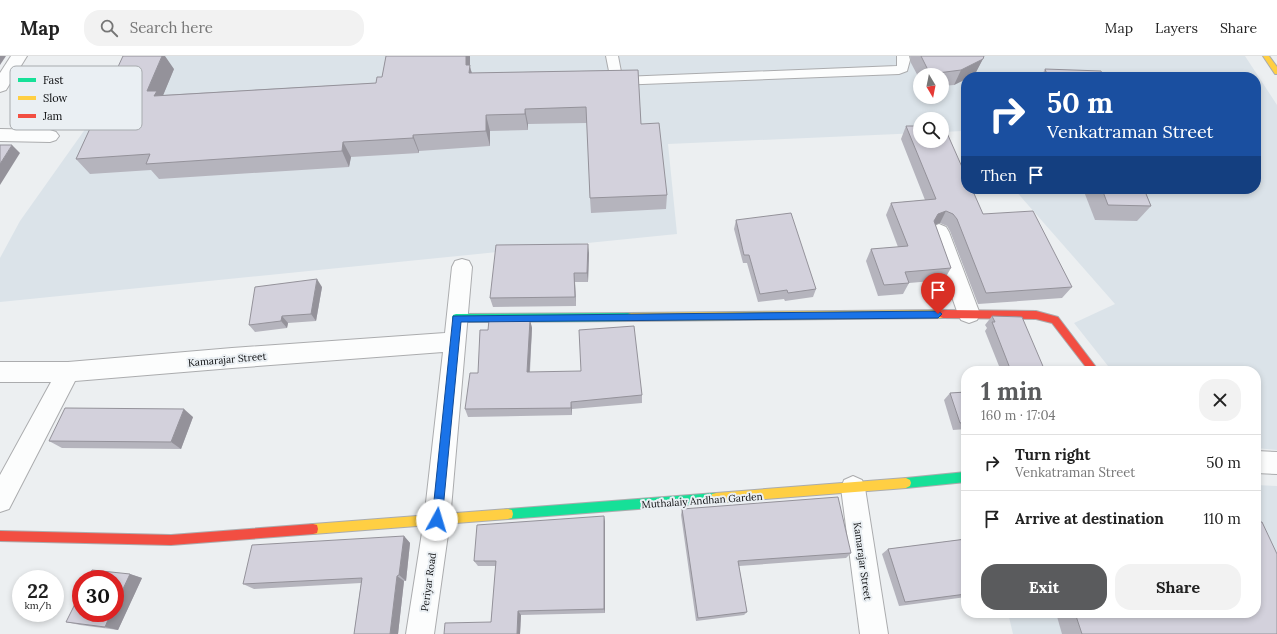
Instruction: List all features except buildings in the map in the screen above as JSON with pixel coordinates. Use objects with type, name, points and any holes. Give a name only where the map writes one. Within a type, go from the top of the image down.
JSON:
[{"type":"street","points":[[13,66],[19,56]]},
{"type":"street","points":[[1266,56],[1277,72]]},
{"type":"street","points":[[0,86],[10,70]]},
{"type":"street","points":[[0,135],[50,136]]},
{"type":"street","points":[[939,232],[969,314]]},
{"type":"street","name":"Periyar Road","points":[[420,634],[437,520],[462,267]]},
{"type":"street","points":[[456,318],[969,314],[1036,315],[1055,320],[1090,366]]},
{"type":"street","name":"Kamarajar Street","points":[[0,372],[68,372],[232,358],[455,342]]},
{"type":"street","points":[[0,500],[68,372]]},
{"type":"street","points":[[1261,462],[1277,463]]},
{"type":"street","name":"Muthalaiy Andhan Garden","points":[[437,520],[853,488],[961,477]]},
{"type":"street","name":"Kamarajar Street","points":[[853,488],[874,634]]},
{"type":"street","points":[[0,536],[171,540],[437,520]]},
{"type":"lane","points":[[612,56],[616,81],[899,70],[902,68],[904,60],[903,56]]},
{"type":"shaded area","points":[[137,56],[1245,56],[1255,72],[961,72],[961,131],[949,132],[949,112],[913,112],[913,133],[668,144],[677,234],[0,302],[0,258],[20,221],[85,130],[142,130],[142,66],[130,66]]},
{"type":"shaded area","points":[[1261,80],[1277,105],[1277,450],[1261,448],[1261,366],[1108,366],[1074,323],[1115,304],[1018,194],[1261,194]]},
{"type":"shaded area","points":[[1261,485],[1277,486],[1277,634],[1013,634],[1009,618],[1261,618]]},
{"type":"traffic: fast","points":[[456,318],[631,317]]},
{"type":"traffic: fast","points":[[906,483],[961,478]]},
{"type":"traffic: fast","points":[[508,514],[716,498]]},
{"type":"traffic: slow","points":[[1266,56],[1277,72]]},
{"type":"traffic: slow","points":[[631,317],[943,314]]},
{"type":"traffic: slow","points":[[716,498],[906,483]]},
{"type":"traffic: slow","points":[[313,529],[508,514]]},
{"type":"traffic: jam","points":[[943,314],[1036,315],[1055,320],[1090,366]]},
{"type":"traffic: jam","points":[[0,536],[171,540],[313,529]]},
{"type":"route","points":[[437,520],[455,342],[456,318],[938,314]]}]
